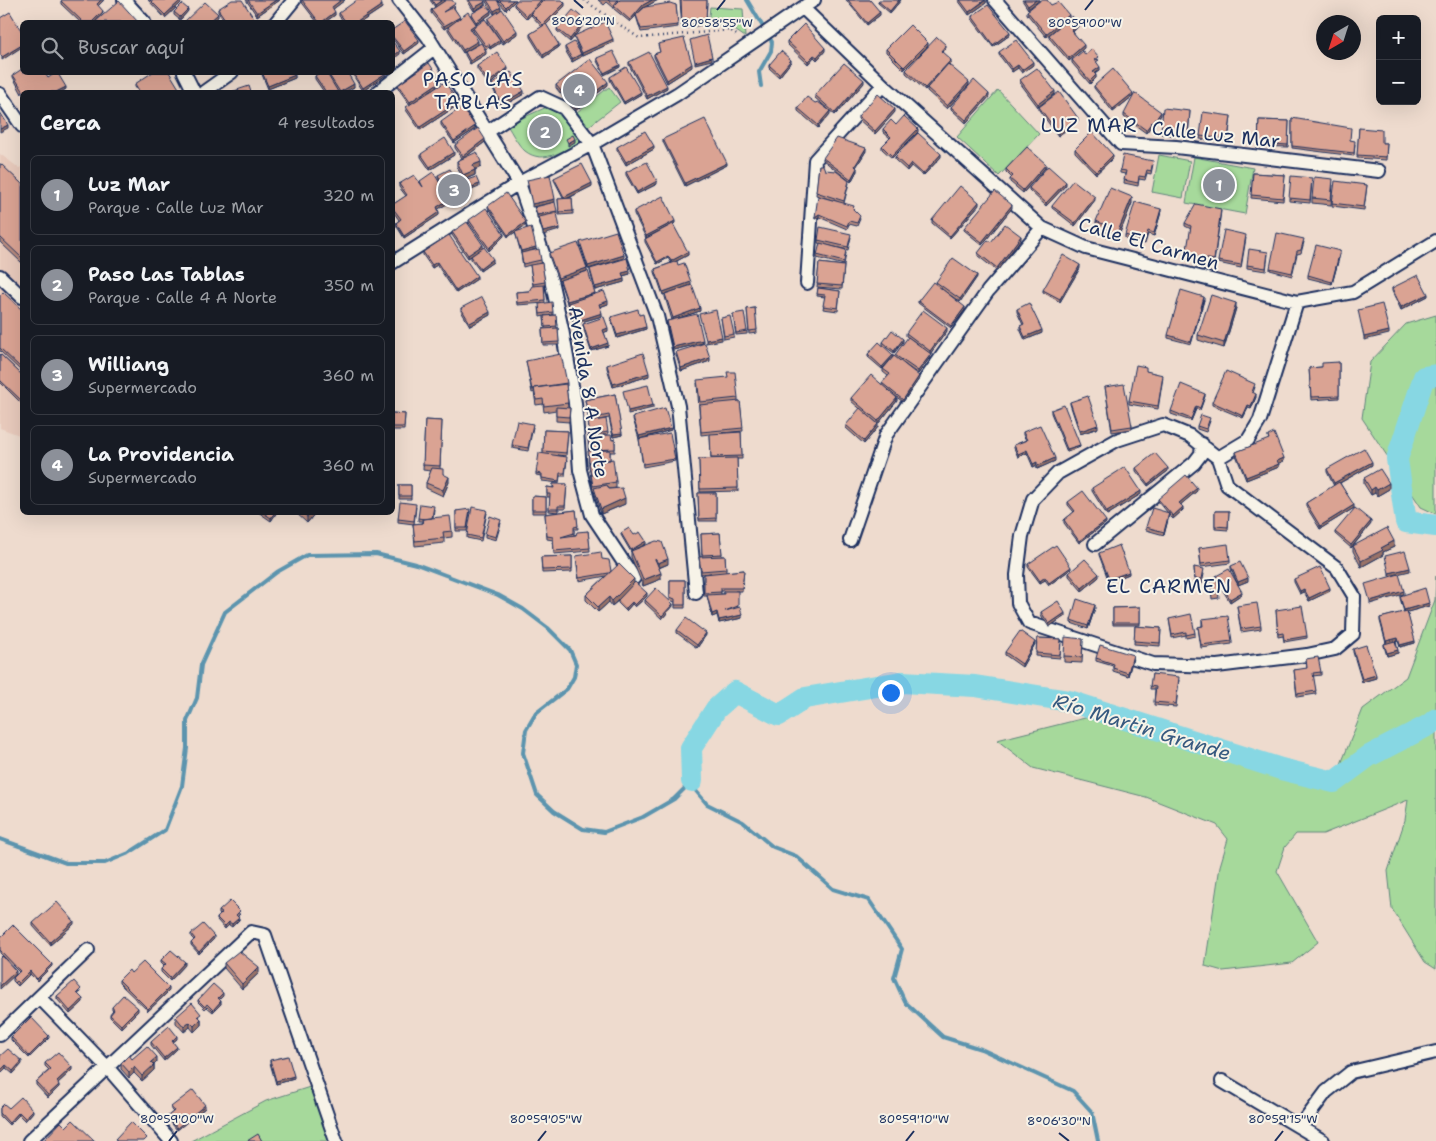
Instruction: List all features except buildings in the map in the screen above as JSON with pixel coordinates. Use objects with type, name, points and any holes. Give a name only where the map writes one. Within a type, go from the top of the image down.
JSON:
[{"type":"street","points":[[124,0],[142,20]]},
{"type":"street","points":[[278,20],[294,0]]},
{"type":"street","name":"Avenida 8 A Norte","points":[[399,0],[434,48],[520,183],[548,271],[562,329],[575,403],[580,470],[592,515],[634,578]]},
{"type":"street","points":[[395,262],[520,183],[592,144],[677,94],[814,0]]},
{"type":"street","name":"Calle Luz Mar","points":[[994,0],[1121,144],[1176,147],[1379,171]]},
{"type":"street","name":"Calle El Carmen","points":[[803,8],[883,85],[1042,228],[1086,248],[1297,302],[1353,292],[1436,241]]},
{"type":"street","points":[[381,90],[434,48]]},
{"type":"street","points":[[186,75],[193,90]]},
{"type":"street","points":[[207,90],[228,75]]},
{"type":"street","points":[[807,283],[815,160],[883,85]]},
{"type":"street","points":[[0,94],[20,123]]},
{"type":"street","points":[[488,132],[540,97],[564,108],[592,144],[657,316],[678,406],[696,593]]},
{"type":"street","points":[[850,540],[886,435],[988,291],[1042,228]]},
{"type":"street","points":[[0,276],[20,295]]},
{"type":"street","points":[[1218,458],[1248,440],[1260,420],[1297,302]]},
{"type":"street","points":[[1163,425],[1190,436],[1218,458],[1226,485],[1337,568],[1354,596],[1353,634],[1335,649],[1307,655],[1217,666],[1153,664],[1029,623],[1018,603],[1017,576],[1022,536],[1033,499],[1058,473],[1117,440],[1163,425]]},
{"type":"street","points":[[1096,544],[1194,463],[1201,454],[1202,444]]},
{"type":"street","points":[[29,1141],[250,932],[265,936],[336,1141]]},
{"type":"street","points":[[0,1035],[88,950]]},
{"type":"street","points":[[40,998],[107,1067],[171,1141]]},
{"type":"street","points":[[1300,1127],[1326,1092],[1350,1072],[1436,1052]]},
{"type":"street","points":[[1222,1081],[1324,1141]]},
{"type":"path","points":[[584,0],[639,38],[730,30],[754,40]]},
{"type":"shaded area","points":[[0,154],[20,168],[20,435],[0,428]]},
{"type":"green space","points":[[710,7],[743,9],[745,37],[729,26],[708,24]]},
{"type":"green space","points":[[609,87],[620,102],[588,127],[577,112]]},
{"type":"green space","points":[[998,90],[1039,134],[999,176],[957,137]]},
{"type":"green space","name":"PASO LAS TABLAS","points":[[549,106],[566,113],[583,140],[555,154],[540,157],[532,155],[520,146],[507,125]]},
{"type":"green space","points":[[1159,155],[1190,161],[1183,198],[1152,192]]},
{"type":"green space","points":[[1194,157],[1253,168],[1245,214],[1186,203]]},
{"type":"green space","points":[[1436,315],[1436,514],[1421,507],[1362,418],[1370,362],[1406,324]]},
{"type":"green space","points":[[1436,576],[1436,969],[1425,962],[1392,909],[1388,871],[1405,820],[1408,800],[1323,834],[1296,834],[1285,847],[1277,871],[1318,942],[1292,963],[1223,971],[1205,966],[1220,866],[1228,839],[1217,825],[1146,797],[1033,768],[997,740],[1093,716],[1333,784],[1363,709],[1406,677],[1435,600]]},
{"type":"green space","points":[[313,1086],[331,1141],[191,1141],[266,1101]]},
{"type":"waterway","points":[[747,0],[772,42],[771,51],[759,72],[761,86]]},
{"type":"waterway","name":"Río Martin Grande","points":[[1436,375],[1424,377],[1397,459],[1406,522],[1436,526]]},
{"type":"waterway","points":[[0,839],[66,863],[105,863],[129,853],[165,830],[182,786],[187,748],[187,721],[197,698],[201,665],[225,612],[277,572],[307,555],[376,554],[416,564],[498,595],[523,609],[548,628],[570,650],[576,664],[574,677],[567,689],[536,713],[526,730],[523,753],[537,795],[554,811],[583,829],[604,832],[643,817],[674,799],[692,781],[696,791],[707,804],[743,822],[773,847],[796,856],[833,889],[869,900],[902,949],[894,978],[905,1002],[943,1037],[981,1049],[1073,1091],[1092,1112],[1098,1141]]},
{"type":"waterway","name":"Río Martin Grande","points":[[692,781],[691,748],[716,709],[735,692],[779,715],[805,698],[902,682],[975,686],[1069,701],[1281,769],[1334,782],[1369,756],[1429,725],[1436,719]]},
{"type":"place","name":"La Providencia","points":[[579,90]]},
{"type":"place","name":"Paso Las Tablas","points":[[545,132]]},
{"type":"place","name":"Luz Mar","points":[[1219,185]]},
{"type":"place","name":"Williang","points":[[454,190]]},
{"type":"district","name":"PASO LAS TABLAS","points":[[473,90]]},
{"type":"district","name":"LUZ MAR","points":[[1089,125]]},
{"type":"district","name":"EL CARMEN","points":[[1169,586]]}]
